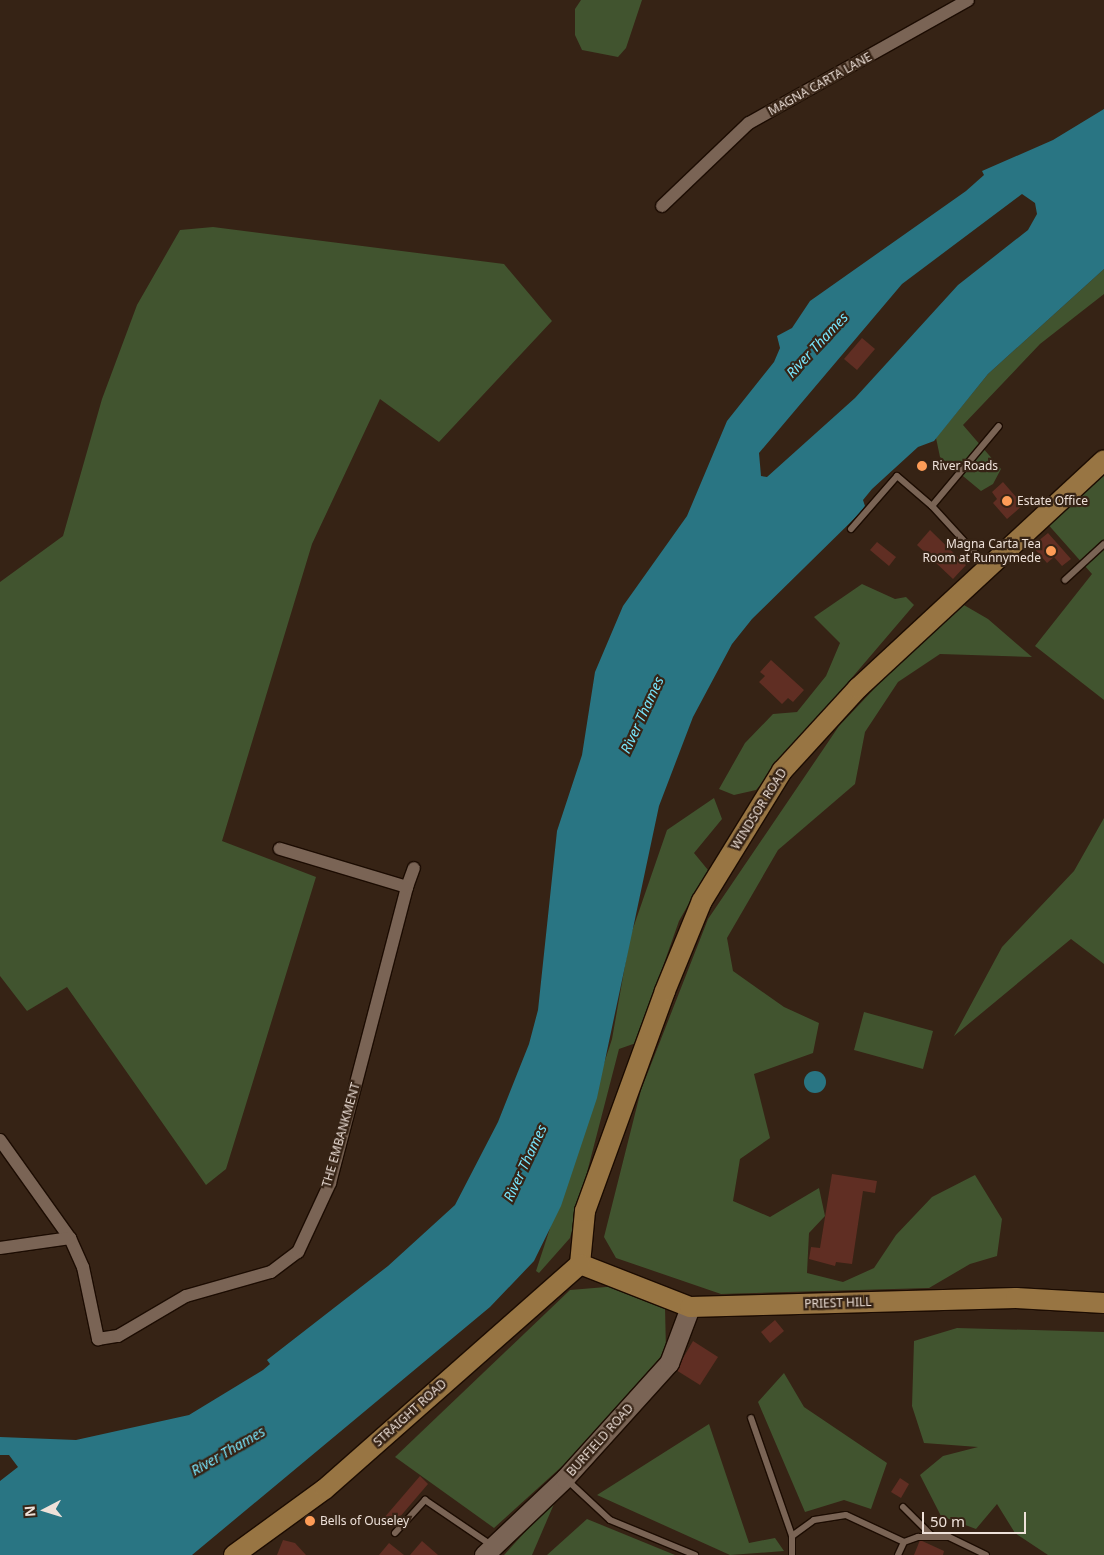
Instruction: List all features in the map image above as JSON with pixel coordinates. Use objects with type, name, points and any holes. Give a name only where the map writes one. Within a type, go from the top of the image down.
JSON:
[{"type":"main road","name":"WINDSOR ROAD","points":[[580,1264],[585,1211],[702,901],[782,771],[858,688],[986,565],[1104,460]]},
{"type":"main road","name":"PRIEST HILL","points":[[580,1264],[690,1306],[1016,1298],[1104,1303]]},
{"type":"main road","name":"STRAIGHT ROAD","points":[[234,1555],[325,1489],[580,1264]]},
{"type":"main road","name":"BURFIELD ROAD","points":[[488,1550],[565,1478],[669,1363],[690,1306]]},
{"type":"street","name":"MAGNA CARTA LANE","points":[[662,206],[749,123],[968,0]]},
{"type":"street","points":[[280,849],[407,887],[414,868]]},
{"type":"street","name":"THE EMBANKMENT","points":[[70,1238],[83,1267],[98,1339],[118,1336],[186,1296],[271,1272],[298,1252],[330,1184],[407,887]]},
{"type":"street","points":[[0,1140],[70,1238],[0,1248]]},
{"type":"lane","points":[[932,506],[999,426]]},
{"type":"lane","points":[[851,529],[896,476],[932,506],[986,565]]},
{"type":"lane","points":[[1065,580],[1104,544]]},
{"type":"lane","points":[[751,1418],[792,1536],[792,1555]]},
{"type":"lane","points":[[565,1478],[610,1520],[695,1555]]},
{"type":"lane","points":[[395,1533],[425,1500],[488,1550]]},
{"type":"lane","points":[[903,1507],[932,1536]]},
{"type":"lane","points":[[792,1536],[814,1520],[846,1514],[904,1542],[932,1536],[968,1543],[986,1555]]},
{"type":"lane","points":[[898,1555],[904,1542]]},
{"type":"green space","points":[[581,0],[642,0],[626,48],[618,57],[582,50],[575,35],[575,9]]},
{"type":"green space","points":[[213,227],[504,264],[552,321],[439,442],[380,399],[312,544],[222,841],[316,877],[226,1169],[206,1185],[67,987],[27,1011],[0,976],[0,582],[63,536],[102,399],[137,305],[180,230]]},
{"type":"green space","points":[[1104,269],[1104,294],[1040,344],[963,425],[1001,469],[993,484],[981,491],[940,457],[936,438],[988,374]]},
{"type":"green space","points":[[1104,469],[1104,700],[1035,646],[1092,574],[1045,521]]},
{"type":"green space","points":[[862,584],[895,599],[906,597],[914,605],[756,790],[734,795],[719,789],[745,743],[773,714],[797,712],[826,676],[840,643],[814,617]]},
{"type":"green space","points":[[957,601],[988,619],[1032,657],[940,654],[898,682],[865,732],[855,784],[778,850],[727,938],[733,971],[784,1007],[819,1023],[813,1053],[754,1074],[770,1138],[740,1159],[733,1201],[770,1217],[819,1188],[825,1216],[809,1233],[807,1273],[843,1282],[874,1268],[896,1235],[932,1197],[975,1175],[1002,1219],[997,1256],[970,1264],[929,1288],[721,1294],[616,1258],[604,1237],[641,1090],[708,919],[839,726]]},
{"type":"green space","points":[[714,798],[722,819],[694,853],[708,870],[679,921],[636,1043],[619,1049],[570,1238],[539,1273],[536,1271],[612,1039],[630,937],[667,830]]},
{"type":"green space","points":[[1104,818],[1104,964],[1071,939],[954,1036],[1002,947],[1074,871]]},
{"type":"green space","points":[[864,1012],[933,1031],[923,1069],[854,1050]]},
{"type":"green space","points":[[618,1286],[665,1307],[666,1351],[569,1460],[494,1528],[395,1457],[570,1290]]},
{"type":"green space","points":[[957,1328],[1104,1332],[1104,1555],[1048,1555],[1015,1533],[997,1504],[976,1529],[941,1516],[920,1475],[943,1456],[978,1447],[924,1443],[912,1406],[914,1341]]},
{"type":"green space","points":[[784,1373],[804,1407],[887,1463],[871,1509],[844,1500],[805,1512],[758,1402]]},
{"type":"green space","points":[[709,1424],[749,1543],[775,1538],[784,1551],[730,1555],[597,1495]]},
{"type":"green space","points":[[557,1497],[532,1555],[504,1555]]},
{"type":"green space","points":[[587,1519],[675,1555],[547,1555]]},
{"type":"water","name":"River Thames","points":[[1104,109],[1104,269],[988,374],[934,441],[918,447],[872,489],[863,500],[865,506],[860,513],[752,619],[732,644],[693,717],[659,806],[597,1098],[561,1206],[534,1261],[490,1307],[192,1555],[0,1555],[0,1481],[18,1467],[9,1455],[0,1455],[0,1437],[76,1440],[189,1415],[263,1370],[270,1364],[267,1360],[388,1266],[455,1205],[498,1122],[529,1044],[538,1010],[557,831],[582,755],[595,672],[623,606],[687,516],[727,421],[774,362],[780,348],[777,336],[792,328],[810,301],[966,191],[984,175],[982,171],[1053,140]],"holes":[[[1022,194],[1035,203],[1037,214],[1028,230],[958,285],[855,398],[767,477],[761,476],[759,453],[902,284]]]},
{"type":"water","points":[[815,1071],[823,1074],[826,1082],[823,1090],[815,1093],[807,1090],[804,1082],[807,1074]]},
{"type":"building","points":[[862,338],[875,349],[857,370],[844,359]]},
{"type":"building","name":"Estate Office","points":[[1003,482],[1023,505],[1007,519],[993,503],[997,499],[992,492]]},
{"type":"building","points":[[930,530],[966,565],[953,579],[917,545]]},
{"type":"building","name":"Magna Carta Tea Room at Runnymede","points":[[1048,533],[1071,559],[1062,566],[1054,557],[1047,563],[1032,546]]},
{"type":"building","points":[[877,542],[896,557],[889,566],[870,550]]},
{"type":"building","points":[[771,660],[804,690],[793,702],[788,698],[782,704],[759,682],[765,676],[760,672]]},
{"type":"building","points":[[832,1174],[877,1181],[875,1193],[863,1191],[852,1264],[836,1262],[835,1266],[809,1259],[811,1247],[820,1248]]},
{"type":"building","points":[[775,1320],[784,1331],[770,1343],[761,1332]]},
{"type":"building","points":[[693,1341],[718,1357],[700,1385],[676,1370]]},
{"type":"building","points":[[420,1476],[428,1484],[393,1525],[384,1518]]},
{"type":"building","points":[[900,1478],[909,1484],[901,1498],[891,1492]]},
{"type":"building","points":[[283,1540],[295,1543],[306,1555],[277,1555]]},
{"type":"building","points":[[920,1540],[944,1551],[943,1555],[914,1555]]},
{"type":"building","points":[[422,1541],[438,1555],[410,1555]]},
{"type":"building","points":[[389,1543],[404,1555],[379,1555]]},
{"type":"place","name":"River Roads","points":[[922,466]]},
{"type":"place","name":"Estate Office","points":[[1007,501]]},
{"type":"place","name":"Magna Carta Tea Room at Runnymede","points":[[1051,551]]},
{"type":"place","name":"Bells of Ouseley","points":[[310,1521]]}]
